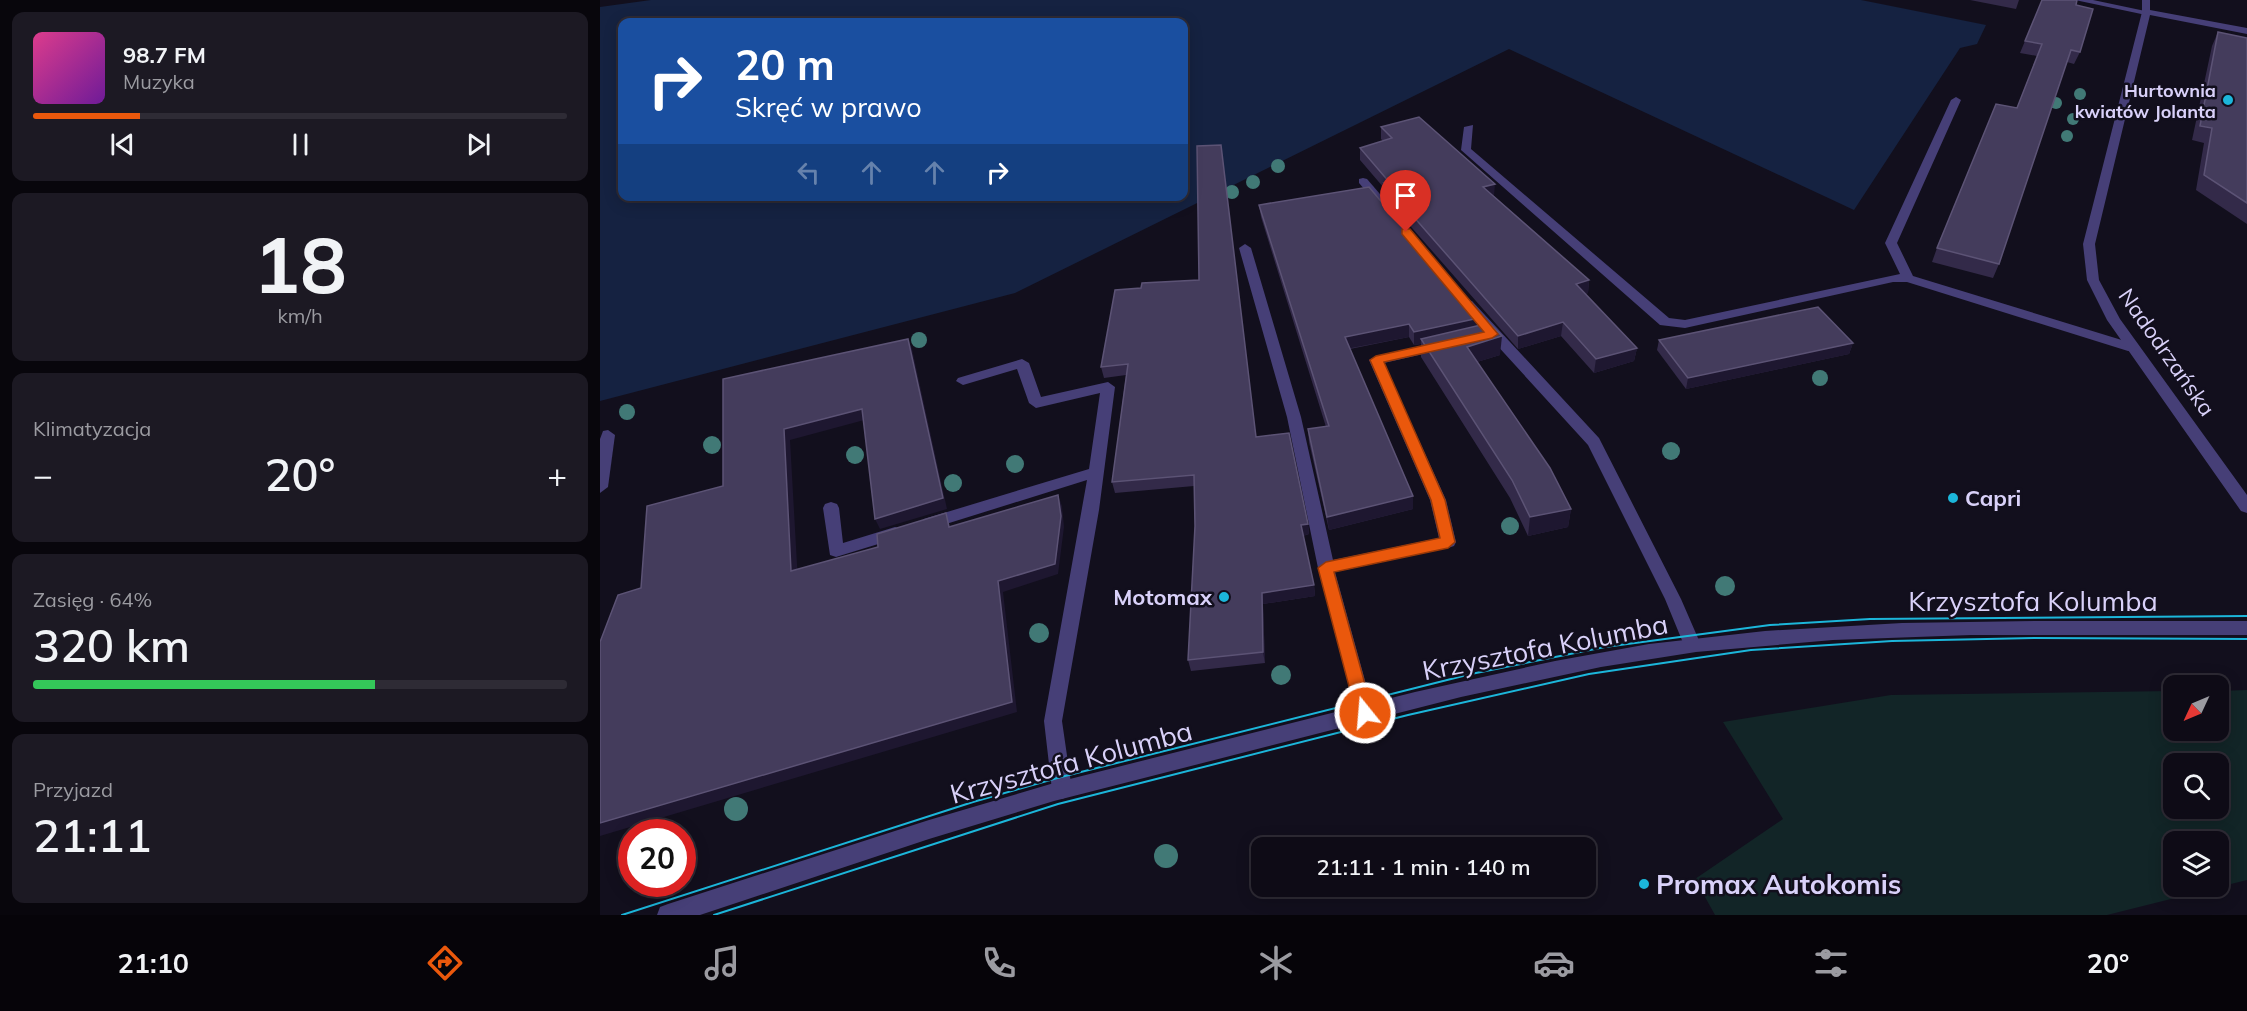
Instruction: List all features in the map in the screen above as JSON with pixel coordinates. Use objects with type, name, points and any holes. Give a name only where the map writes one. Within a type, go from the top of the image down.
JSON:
[{"type":"street","points":[[2079,0],[2146,6],[2247,32]]},
{"type":"street","name":"Nadodrzańska","points":[[2146,6],[2089,244],[2093,280],[2101,300],[2133,348],[2247,507]]},
{"type":"street","points":[[1908,278],[1891,243],[1956,100]]},
{"type":"street","points":[[1469,127],[1466,150],[1665,322],[1685,324],[1893,278],[1908,278],[2133,348]]},
{"type":"street","points":[[1363,181],[1394,217]]},
{"type":"street","points":[[1245,248],[1294,417],[1326,568],[1365,713]]},
{"type":"street","points":[[1454,289],[1486,335],[1594,442],[1673,599],[1692,645]]},
{"type":"street","points":[[1326,568],[1448,542],[1438,500],[1376,360],[1457,342]]},
{"type":"street","points":[[963,381],[1022,363],[1036,403],[1108,387],[1096,472],[1053,721],[1062,790]]},
{"type":"street","points":[[600,487],[608,435]]},
{"type":"street","points":[[831,508],[836,551],[1096,472]]},
{"type":"street","name":"Krzysztofa Kolumba","points":[[668,915],[969,817],[1062,790],[1527,674],[1692,645],[1776,636],[1899,628],[2247,628]]},
{"type":"green space","points":[[2247,690],[2247,880],[2229,884],[2229,831],[2163,831],[2163,897],[2179,897],[2107,915],[1715,915],[1695,879],[1783,819],[1723,722],[1891,695],[2163,691],[2163,741],[2229,741],[2229,691]]},
{"type":"water","points":[[651,0],[1861,0],[1986,25],[1977,44],[1960,48],[1854,210],[1509,49],[1015,293],[600,401],[600,7]]},
{"type":"building","points":[[2042,0],[2077,0],[2076,5],[2093,9],[2080,52],[2071,50],[1999,264],[1937,248],[1996,104],[2017,108],[2042,44],[2025,41]]},
{"type":"building","points":[[2218,32],[2247,38],[2247,203],[2204,175],[2212,128],[2200,126]]},
{"type":"building","points":[[1419,117],[1495,184],[1483,187],[1589,280],[1576,284],[1637,348],[1596,359],[1563,322],[1518,336],[1384,183],[1390,183],[1360,148],[1392,138],[1381,127]]},
{"type":"building","points":[[1221,145],[1256,437],[1289,433],[1308,524],[1301,525],[1314,585],[1262,593],[1263,652],[1188,660],[1195,526],[1194,475],[1112,482],[1128,364],[1101,367],[1115,290],[1141,288],[1142,283],[1199,280],[1197,146]]},
{"type":"building","points":[[1369,187],[1479,318],[1414,332],[1409,324],[1345,337],[1413,496],[1327,517],[1308,429],[1329,426],[1259,205]]},
{"type":"building","points":[[1818,307],[1853,343],[1688,378],[1659,340]]},
{"type":"building","points":[[1489,323],[1502,336],[1467,347],[1550,468],[1571,509],[1530,517],[1512,480],[1421,339]]},
{"type":"building","points":[[908,339],[943,498],[875,519],[862,409],[784,429],[791,571],[878,547],[877,534],[946,513],[949,527],[1058,495],[1061,516],[1055,564],[998,581],[1012,702],[600,823],[600,642],[618,595],[641,588],[647,506],[723,486],[723,379]]},
{"type":"tram line","points":[[622,915],[973,802],[1061,777],[1471,674],[1605,647],[1770,625],[1870,619],[2247,616]]},
{"type":"tram line","points":[[714,915],[1058,804],[1408,715],[1589,674],[1751,650],[1892,641],[2034,638],[2247,639]]},
{"type":"place","name":"Hurtownia kwiatów Jolanta","points":[[2228,100]]},
{"type":"place","name":"Capri","points":[[1953,498]]},
{"type":"place","name":"Motomax","points":[[1224,597]]},
{"type":"place","name":"Promax Autokomis","points":[[1644,884]]},
{"type":"route","points":[[1365,713],[1326,568],[1448,542],[1438,500],[1376,360],[1492,334],[1406,232]]}]
